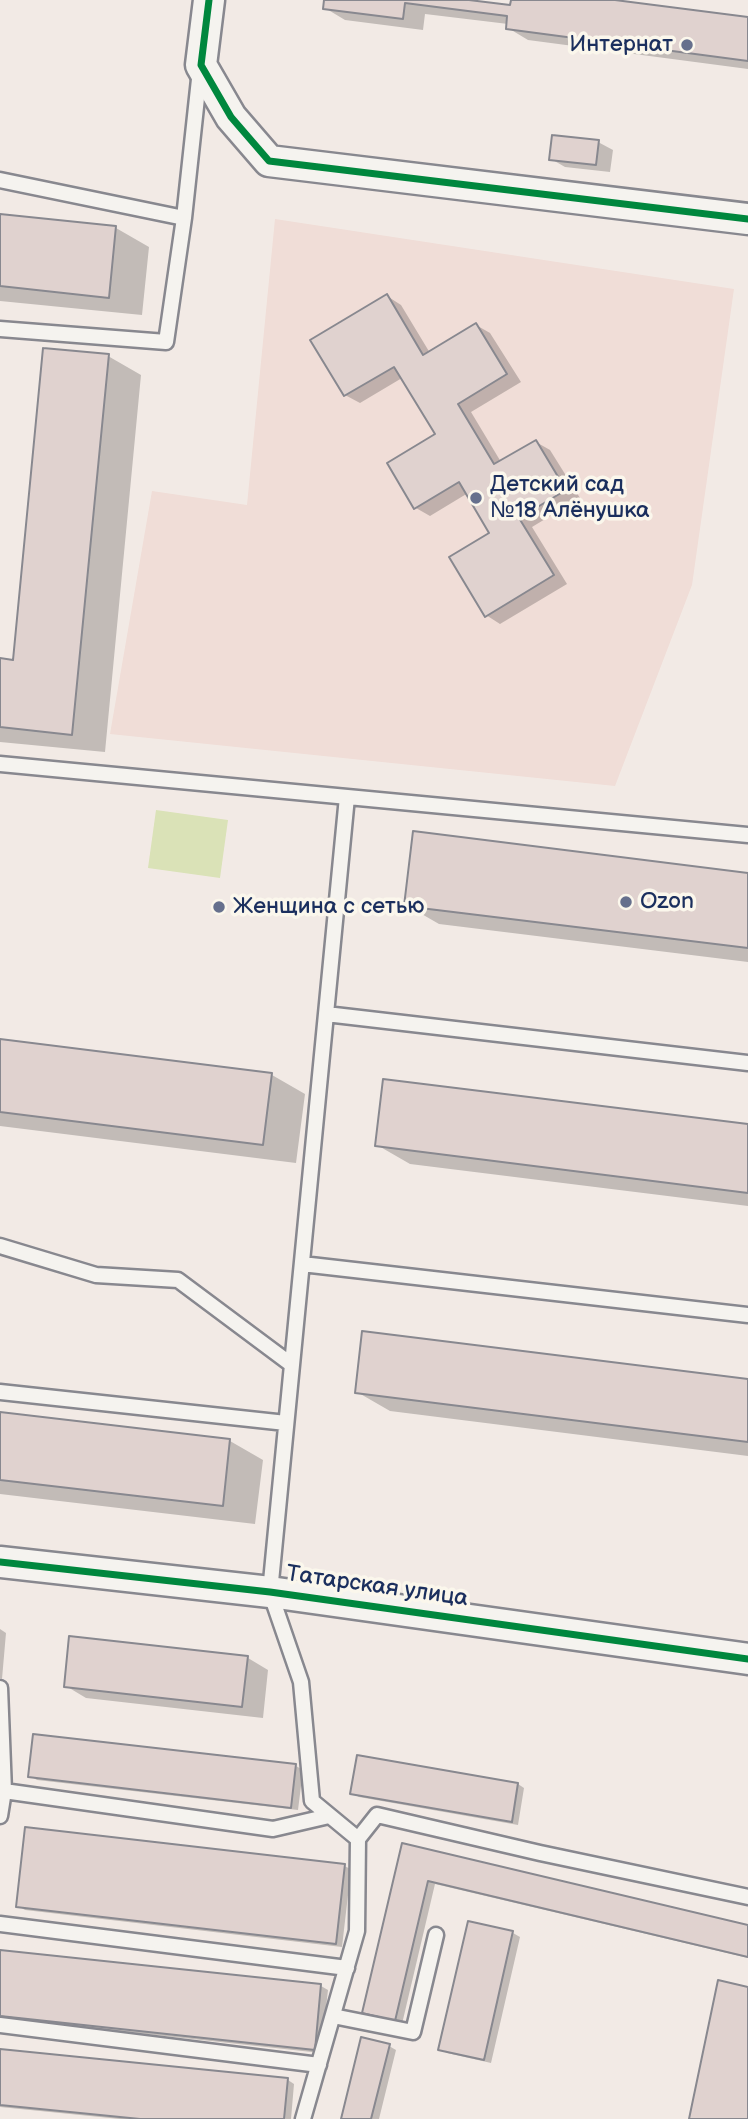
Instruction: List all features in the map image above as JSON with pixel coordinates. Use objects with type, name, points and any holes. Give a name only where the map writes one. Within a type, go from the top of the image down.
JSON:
[{"type":"street","points":[[209,0],[201,65],[231,117],[269,161],[748,219]]},
{"type":"street","name":"Татарская улица","points":[[0,1562],[270,1592],[748,1659]]},
{"type":"lane","points":[[0,329],[166,342],[184,218],[201,65]]},
{"type":"lane","points":[[0,180],[184,218]]},
{"type":"lane","points":[[0,764],[748,835]]},
{"type":"lane","points":[[347,797],[270,1592],[300,1682],[312,1801],[358,1839]]},
{"type":"lane","points":[[326,1014],[748,1063]]},
{"type":"lane","points":[[0,1246],[96,1275],[178,1280],[292,1364]]},
{"type":"lane","points":[[302,1264],[748,1315]]},
{"type":"lane","points":[[0,1392],[286,1423]]},
{"type":"lane","points":[[0,1688],[4,1791],[0,1816]]},
{"type":"lane","points":[[4,1791],[273,1829],[330,1816]]},
{"type":"lane","points":[[303,2119],[357,1931],[358,1839],[377,1815],[748,1897]]},
{"type":"lane","points":[[0,1924],[347,1968]]},
{"type":"lane","points":[[333,2016],[413,2032],[436,1935]]},
{"type":"lane","points":[[0,2025],[319,2065]]},
{"type":"shaded area","name":"Детский сад №18 Алёнушка","points":[[275,219],[734,289],[692,585],[615,786],[110,734],[152,491],[247,505]]},
{"type":"green space","points":[[156,810],[228,820],[220,878],[148,868]]},
{"type":"building","name":"Интернат","points":[[324,0],[469,0],[510,5],[511,0],[615,0],[748,17],[748,61],[506,29],[507,16],[405,3],[403,19],[323,9]]},
{"type":"building","points":[[552,135],[599,140],[596,165],[549,160]]},
{"type":"building","points":[[0,214],[116,226],[109,298],[0,286]]},
{"type":"building","points":[[387,294],[423,355],[476,323],[507,374],[458,404],[494,464],[536,440],[566,490],[519,518],[554,575],[485,617],[449,557],[489,533],[459,482],[414,509],[387,463],[435,434],[394,367],[344,396],[310,340]]},
{"type":"building","points":[[43,348],[109,354],[72,735],[0,727],[0,658],[13,660]]},
{"type":"building","points":[[413,831],[748,873],[748,948],[404,906]]},
{"type":"building","points":[[0,1039],[272,1073],[263,1145],[0,1112]]},
{"type":"building","points":[[383,1079],[748,1124],[748,1193],[375,1146]]},
{"type":"building","points":[[362,1331],[748,1379],[748,1442],[355,1393]]},
{"type":"building","points":[[0,1412],[230,1439],[223,1506],[0,1480]]},
{"type":"building","points":[[69,1636],[248,1656],[242,1707],[64,1687]]},
{"type":"building","points":[[33,1734],[296,1764],[291,1808],[28,1777]]},
{"type":"building","points":[[357,1755],[518,1783],[512,1822],[350,1794]]},
{"type":"building","points":[[25,1827],[345,1864],[336,1944],[16,1907]]},
{"type":"building","points":[[402,1843],[748,1925],[748,1957],[428,1881],[395,2021],[362,2013]]},
{"type":"building","points":[[468,1921],[513,1931],[484,2060],[438,2050]]},
{"type":"building","points":[[0,1950],[321,1984],[315,2050],[0,2016]]},
{"type":"building","points":[[718,1980],[748,1987],[748,2119],[689,2119]]},
{"type":"building","points":[[361,2037],[390,2044],[371,2119],[341,2119]]},
{"type":"building","points":[[0,2049],[288,2078],[284,2119],[140,2119],[0,2105]]},
{"type":"cycle path","points":[[209,0],[201,65],[231,117],[269,161],[748,219]]},
{"type":"cycle path","points":[[0,1562],[270,1592],[748,1659]]},
{"type":"place","name":"Интернат","points":[[687,45]]},
{"type":"place","name":"Детский сад №18 Алёнушка","points":[[476,498]]},
{"type":"place","name":"Ozon","points":[[626,902]]},
{"type":"place","name":"Женщина с сетью","points":[[219,907]]}]
